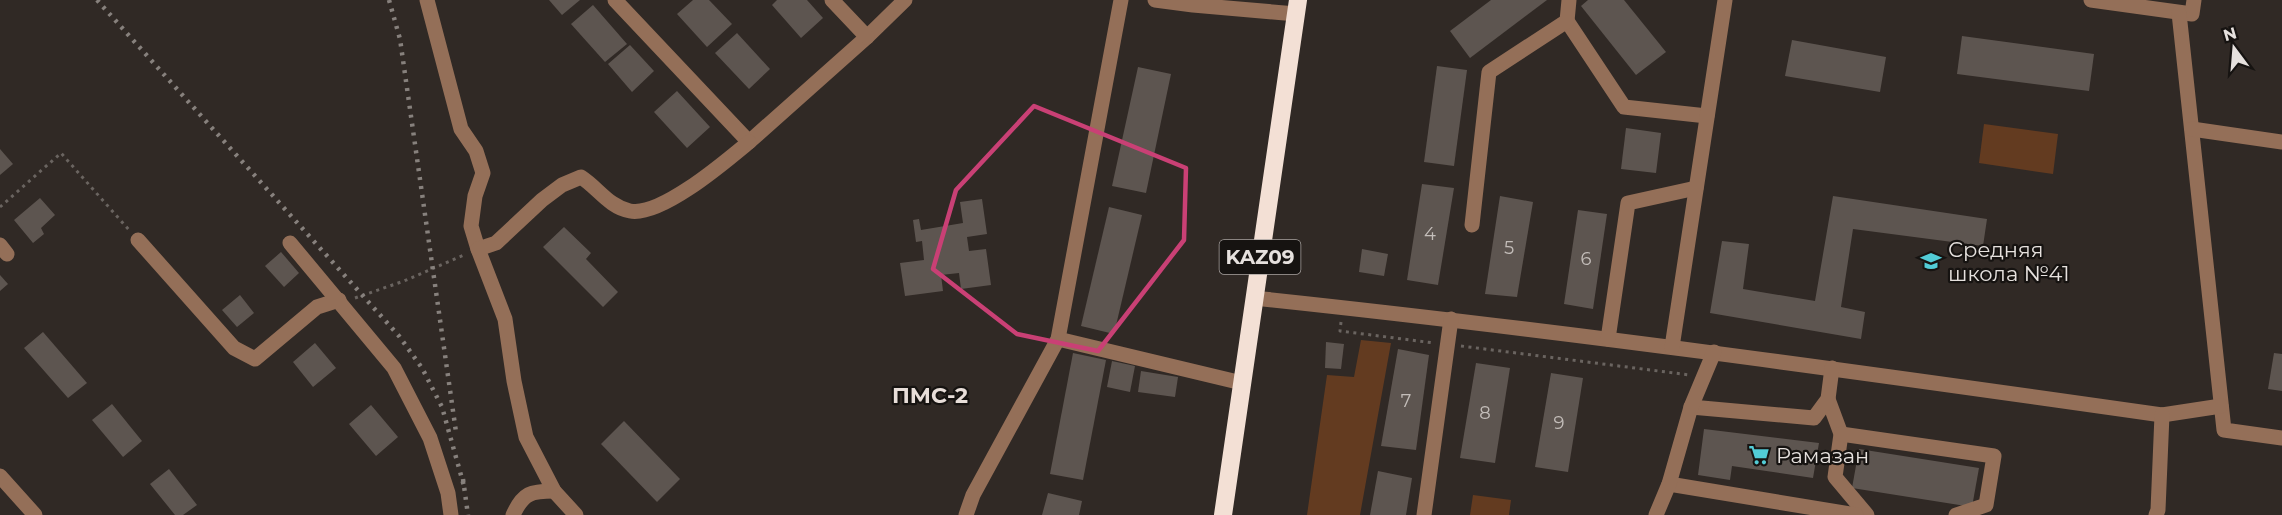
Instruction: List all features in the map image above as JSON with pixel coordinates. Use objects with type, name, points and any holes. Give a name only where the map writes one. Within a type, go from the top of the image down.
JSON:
[{"type":"highway","name":"KAZ09","points":[[1223,515],[1297,7]]},
{"type":"street","points":[[427,0],[461,129],[476,151],[483,173],[471,226],[505,319],[514,381],[526,437],[554,490],[576,515]]},
{"type":"street","points":[[615,0],[749,142]]},
{"type":"street","points":[[832,0],[867,37]]},
{"type":"street","points":[[478,249],[496,243],[542,200],[562,185],[580,177],[595,186],[611,204],[632,212],[660,205],[710,175],[867,37],[905,0]]},
{"type":"street","points":[[966,515],[973,495],[1058,339],[1121,0]]},
{"type":"street","points":[[1155,0],[1193,5],[1297,7]]},
{"type":"street","points":[[1569,0],[1566,21],[1624,107],[1707,116]]},
{"type":"street","points":[[1672,347],[1725,0]]},
{"type":"street","points":[[2091,0],[2192,14],[2193,0]]},
{"type":"street","points":[[2179,13],[2224,430],[2282,438]]},
{"type":"street","points":[[1472,225],[1489,72],[1566,21]]},
{"type":"street","points":[[2192,129],[2282,142]]},
{"type":"street","points":[[1608,339],[1628,203],[1696,188]]},
{"type":"street","points":[[138,240],[234,348],[255,358],[318,307],[339,300]]},
{"type":"street","points":[[291,243],[394,368],[430,438],[448,493],[451,515]]},
{"type":"street","points":[[1254,298],[1451,319],[1714,352],[2162,415],[2221,406]]},
{"type":"street","points":[[1424,515],[1451,319]]},
{"type":"street","points":[[1058,339],[1242,383]]},
{"type":"street","points":[[1656,515],[1669,484],[1691,406],[1714,352]]},
{"type":"street","points":[[1832,368],[1828,399],[1841,434],[1835,477],[1867,515]]},
{"type":"street","points":[[1691,406],[1814,418],[1828,399]]},
{"type":"street","points":[[2156,515],[2162,415]]},
{"type":"street","points":[[1841,434],[1994,456],[1986,505],[1956,515]]},
{"type":"street","points":[[0,476],[35,515]]},
{"type":"street","points":[[1669,484],[1856,515]]},
{"type":"street","points":[[513,515],[522,498],[535,491],[554,490]]},
{"type":"path","points":[[0,207],[61,153],[138,240]]},
{"type":"path","points":[[339,300],[363,297],[478,249]]},
{"type":"path","points":[[1344,308],[1340,332],[1704,377]]},
{"type":"highlighted area","points":[[1034,106],[1186,168],[1184,240],[1098,351],[1017,334],[933,269],[956,190]]},
{"type":"shaded area","points":[[1984,124],[2058,134],[2053,174],[1979,163]]},
{"type":"shaded area","points":[[1361,340],[1391,343],[1360,515],[1307,515],[1327,375],[1354,377]]},
{"type":"shaded area","points":[[1473,495],[1511,500],[1509,515],[1470,515]]},
{"type":"building","points":[[549,0],[580,0],[562,15]]},
{"type":"building","points":[[693,0],[709,0],[732,24],[707,47],[677,14]]},
{"type":"building","points":[[777,0],[807,0],[823,18],[801,38],[772,5]]},
{"type":"building","points":[[1491,0],[1547,0],[1470,58],[1450,31]]},
{"type":"building","points":[[1588,0],[1624,0],[1666,52],[1636,75],[1581,6]]},
{"type":"building","points":[[593,5],[627,44],[605,62],[571,24]]},
{"type":"building","points":[[737,33],[770,69],[749,89],[715,53]]},
{"type":"building","points":[[1962,36],[2094,54],[2089,91],[1957,74]]},
{"type":"building","points":[[1792,40],[1886,57],[1880,92],[1785,76]]},
{"type":"building","points":[[630,45],[654,71],[632,92],[608,64]]},
{"type":"building","points":[[1437,66],[1467,70],[1454,166],[1424,162]]},
{"type":"building","points":[[1138,67],[1171,74],[1146,193],[1112,186]]},
{"type":"building","points":[[677,91],[710,127],[687,148],[654,112]]},
{"type":"building","points":[[1626,128],[1661,133],[1656,173],[1621,169]]},
{"type":"building","points":[[0,149],[13,164],[0,175]]},
{"type":"building","points":[[1422,184],[1454,188],[1438,285],[1407,280]]},
{"type":"building","points":[[1500,196],[1533,202],[1517,297],[1485,294]]},
{"type":"building","points":[[1833,196],[1987,219],[1983,246],[1853,229],[1841,307],[1865,312],[1861,339],[1710,313],[1722,241],[1749,244],[1743,289],[1815,301]]},
{"type":"building","points":[[40,198],[55,215],[41,228],[44,234],[33,243],[14,220]]},
{"type":"building","points":[[982,199],[987,234],[967,237],[969,251],[986,249],[991,285],[961,289],[959,273],[941,275],[943,291],[905,296],[900,263],[924,260],[922,241],[916,242],[913,220],[919,219],[921,230],[963,223],[960,202]]},
{"type":"building","points":[[1109,207],[1142,215],[1114,334],[1081,326]]},
{"type":"building","points":[[1578,210],[1607,214],[1593,309],[1564,304]]},
{"type":"building","points":[[564,227],[591,253],[586,259],[618,292],[603,307],[543,247]]},
{"type":"building","points":[[1362,249],[1388,254],[1384,276],[1359,272]]},
{"type":"building","points":[[281,252],[299,273],[284,287],[265,266]]},
{"type":"building","points":[[0,275],[8,284],[0,291]]},
{"type":"building","points":[[240,295],[254,313],[237,327],[222,310]]},
{"type":"building","points":[[43,332],[87,383],[68,398],[24,348]]},
{"type":"building","points":[[1326,342],[1344,344],[1341,369],[1325,368]]},
{"type":"building","points":[[315,343],[336,368],[313,387],[293,362]]},
{"type":"building","points":[[1398,349],[1429,355],[1416,450],[1381,446]]},
{"type":"building","points":[[1073,353],[1106,360],[1083,480],[1050,474]]},
{"type":"building","points":[[2274,353],[2282,354],[2282,391],[2268,389]]},
{"type":"building","points":[[1112,361],[1135,366],[1130,392],[1107,387]]},
{"type":"building","points":[[1476,363],[1510,368],[1495,463],[1460,458]]},
{"type":"building","points":[[1141,371],[1178,377],[1175,397],[1138,392]]},
{"type":"building","points":[[1551,373],[1583,378],[1568,472],[1535,467]]},
{"type":"building","points":[[112,404],[142,441],[123,457],[92,420]]},
{"type":"building","points":[[371,405],[398,437],[376,456],[349,424]]},
{"type":"building","points":[[624,421],[680,479],[657,502],[601,444]]},
{"type":"building","name":"Рамазан","points":[[1704,429],[1819,443],[1813,478],[1732,466],[1730,480],[1698,475]]},
{"type":"building","points":[[1859,449],[1979,468],[1972,507],[1852,488]]},
{"type":"building","points":[[169,469],[197,505],[183,515],[175,515],[150,484]]},
{"type":"building","points":[[1378,471],[1412,478],[1406,515],[1370,515]]},
{"type":"building","points":[[1048,493],[1082,501],[1079,515],[1042,515]]},
{"type":"railway","points":[[97,0],[399,336],[422,368],[442,407],[464,486]]},
{"type":"railway","points":[[389,0],[400,39],[456,432]]},
{"type":"railway","points":[[463,479],[468,515]]},
{"type":"place","name":"Средняя школа №41","points":[[1931,261]]},
{"type":"place","name":"Рамазан","points":[[1759,455]]},
{"type":"district","name":"ПМС-2","points":[[930,395]]}]
